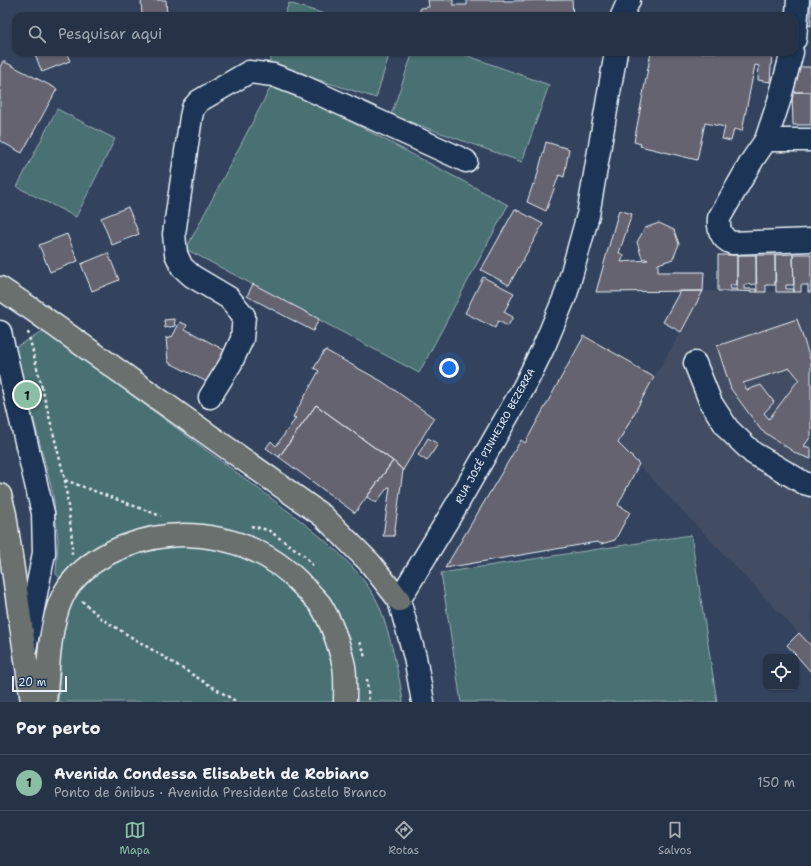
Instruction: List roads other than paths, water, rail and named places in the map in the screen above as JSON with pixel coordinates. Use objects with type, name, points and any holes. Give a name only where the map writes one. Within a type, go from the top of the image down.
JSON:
[{"type":"highway","points":[[0,288],[38,313],[323,516],[370,563],[399,600]]},
{"type":"highway","points":[[0,495],[32,702]]},
{"type":"highway","points":[[45,702],[49,655],[54,622],[68,588],[85,568],[105,554],[137,541],[176,534],[210,536],[238,543],[267,557],[293,575],[319,603],[334,631],[344,667],[345,702]]},
{"type":"street","points":[[797,12],[798,0]]},
{"type":"street","points":[[799,43],[811,43]]},
{"type":"street","name":"RUA JOSÉ PINHEIRO BEZERRA","points":[[399,600],[456,506],[524,387],[545,344],[566,294],[588,215],[615,56]]},
{"type":"street","points":[[791,56],[779,101],[766,140],[753,159],[719,218],[720,232],[724,239],[732,243],[811,240]]},
{"type":"street","points":[[193,424],[231,363],[242,339],[244,316],[229,298],[192,276],[182,267],[176,254],[174,234],[189,132],[193,108],[199,101],[249,72],[273,75],[302,86],[466,161]]},
{"type":"street","points":[[766,140],[811,140]]},
{"type":"street","points":[[0,332],[43,513],[44,553],[25,652]]},
{"type":"street","points":[[695,363],[711,403],[728,429],[753,453],[804,483],[811,485]]},
{"type":"street","points":[[399,600],[415,657],[423,702]]},
{"type":"place","name":"Avenida Condessa Elisabeth de Robiano","points":[[27,395]]}]
